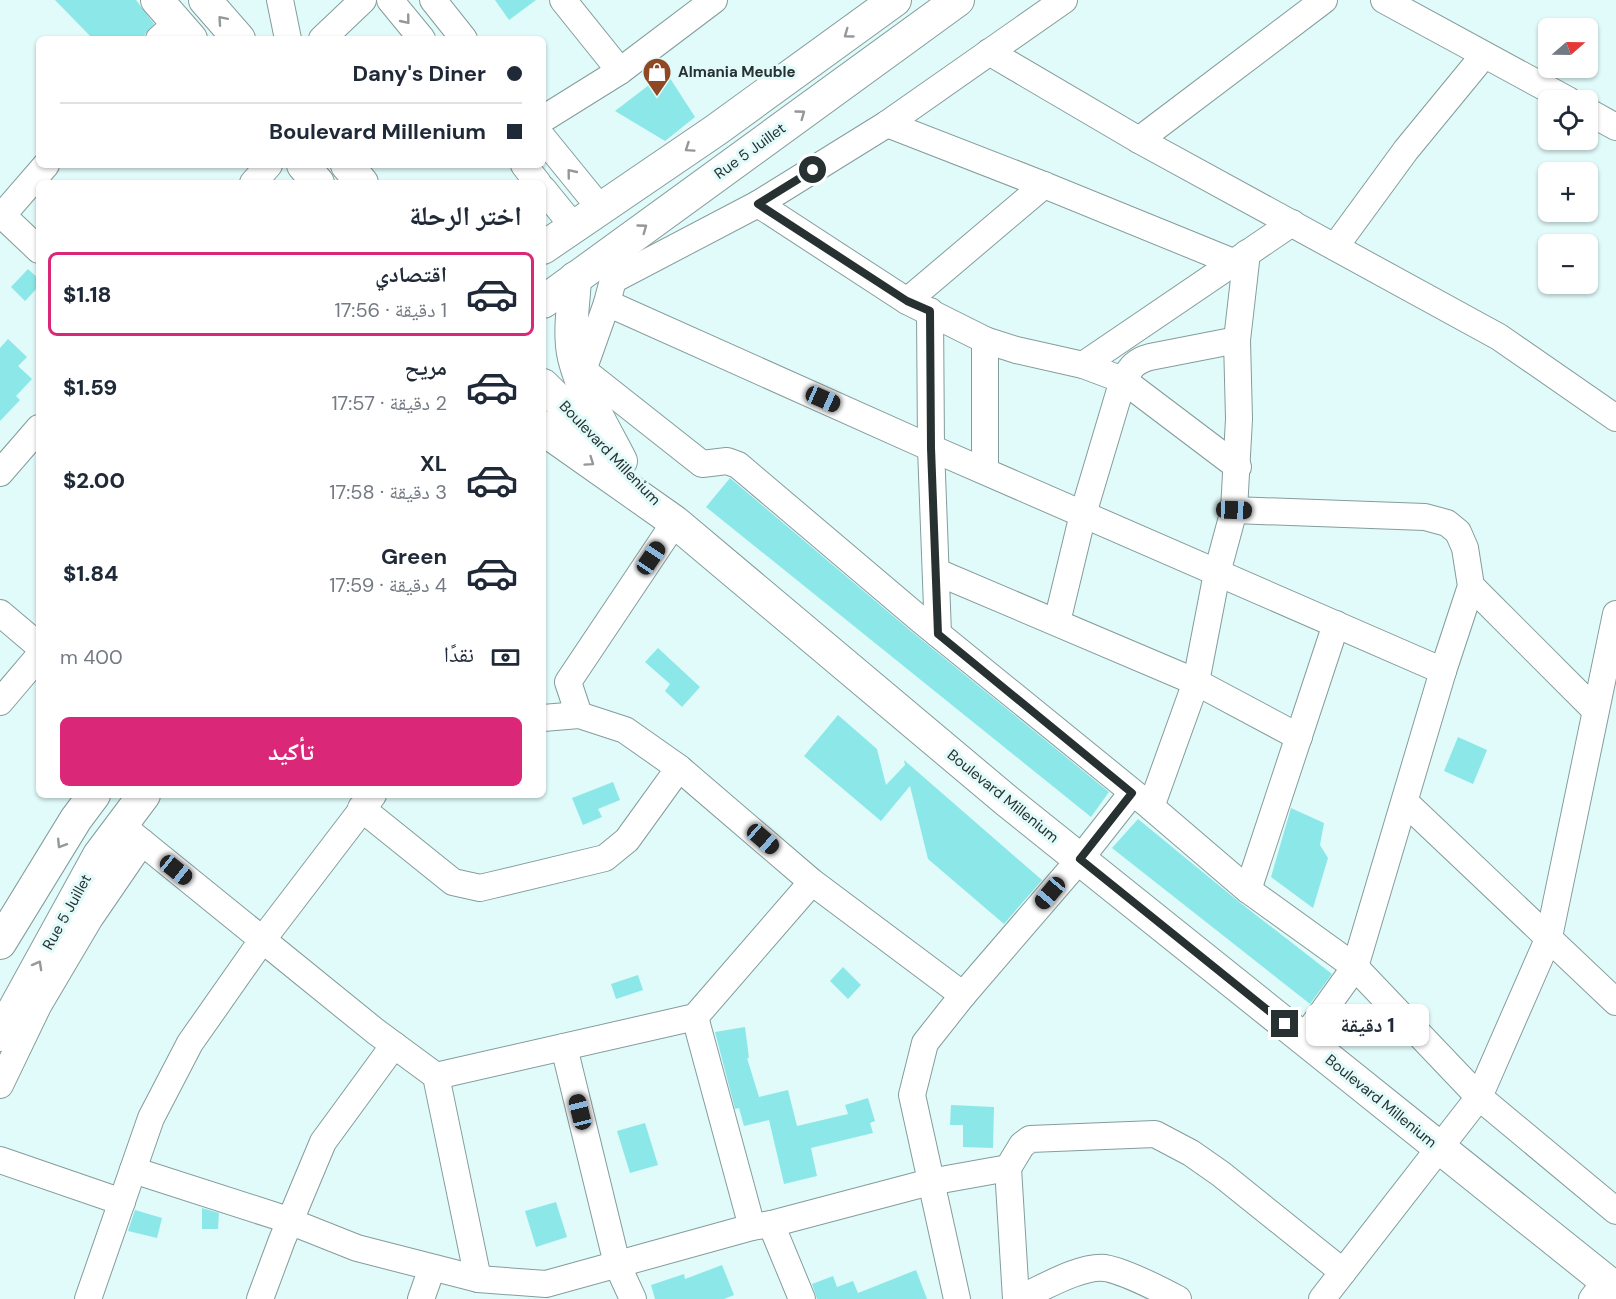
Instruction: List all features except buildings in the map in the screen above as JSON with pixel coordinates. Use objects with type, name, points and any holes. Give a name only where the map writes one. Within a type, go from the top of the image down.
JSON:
[{"type":"main road","points":[[205,0],[236,36]]},
{"type":"main road","points":[[556,236],[716,130],[895,0]]},
{"type":"main road","name":"Rue 5 Juillet","points":[[546,301],[598,281],[958,0]]},
{"type":"main road","points":[[306,168],[316,180]]},
{"type":"main road","points":[[350,168],[360,180]]},
{"type":"main road","points":[[598,281],[572,328],[574,356],[583,384],[621,461]]},
{"type":"main road","name":"Boulevard Millenium","points":[[546,388],[621,461],[675,522]]},
{"type":"main road","name":"Boulevard Millenium","points":[[546,430],[675,522],[1007,801],[1440,1148],[1605,1290]]},
{"type":"main road","points":[[0,943],[76,819],[92,798]]},
{"type":"main road","name":"Rue 5 Juillet","points":[[0,1035],[99,855],[131,834],[143,798]]},
{"type":"street","points":[[280,0],[287,36]]},
{"type":"street","points":[[325,36],[363,0]]},
{"type":"street","points":[[390,0],[420,36]]},
{"type":"street","points":[[433,0],[462,36]]},
{"type":"street","points":[[563,0],[621,71]]},
{"type":"street","points":[[546,117],[621,71],[714,0]]},
{"type":"street","points":[[598,281],[758,204],[887,124],[1064,0]]},
{"type":"street","points":[[1139,140],[1324,0]]},
{"type":"street","points":[[1384,0],[1549,90]]},
{"type":"street","points":[[989,52],[1139,140],[1499,337],[1616,418]]},
{"type":"street","points":[[1335,247],[1406,150],[1484,55]]},
{"type":"street","points":[[1598,117],[1616,127]]},
{"type":"street","points":[[887,124],[1240,257]]},
{"type":"street","points":[[546,142],[600,208]]},
{"type":"street","points":[[36,247],[1,217],[43,168]]},
{"type":"street","points":[[256,180],[266,168]]},
{"type":"street","points":[[526,168],[536,180]]},
{"type":"street","points":[[919,306],[1044,185]]},
{"type":"street","points":[[546,200],[556,236]]},
{"type":"street","points":[[758,204],[919,306],[985,340],[1016,350],[1083,365],[1124,380],[1238,467]]},
{"type":"street","points":[[1083,365],[1292,223]]},
{"type":"street","points":[[957,1299],[912,1095],[925,1044],[963,995],[1080,859],[1142,800],[1196,682],[1217,573],[1234,510],[1238,467],[1237,340],[1240,257]]},
{"type":"street","points":[[598,281],[931,448],[1443,671]]},
{"type":"street","points":[[598,281],[585,369],[588,374],[702,464],[727,461],[738,465],[1248,890],[1355,967],[1479,1096],[1616,1211]]},
{"type":"street","points":[[919,306],[931,448],[938,634]]},
{"type":"street","points":[[985,340],[985,471]]},
{"type":"street","points":[[1057,622],[1083,514],[1124,380],[1133,364],[1138,360],[1237,340]]},
{"type":"street","points":[[0,472],[36,437]]},
{"type":"street","points":[[1234,510],[1425,517],[1447,523],[1458,532],[1465,548],[1471,586],[1443,671],[1355,967],[1304,1038]]},
{"type":"street","points":[[579,715],[568,682],[675,522]]},
{"type":"street","points":[[937,572],[1196,682],[1299,737]]},
{"type":"street","points":[[1471,586],[1596,710]]},
{"type":"street","points":[[0,613],[36,643]]},
{"type":"street","points":[[1322,1299],[1479,1096],[1549,937],[1616,614]]},
{"type":"street","points":[[1248,890],[1336,624]]},
{"type":"street","points":[[0,702],[36,660]]},
{"type":"street","points":[[546,718],[579,715],[625,730],[680,768],[812,882],[963,995]]},
{"type":"street","points":[[88,1299],[151,1118],[190,1043],[263,939],[367,801],[453,882],[480,888],[605,858],[627,840],[680,768]]},
{"type":"street","points":[[1405,802],[1616,1002]]},
{"type":"street","points":[[0,1085],[38,1006],[90,918],[131,834],[394,1045],[436,1076],[478,1279]]},
{"type":"street","points":[[436,1076],[695,1017],[812,882]]},
{"type":"street","points":[[695,1017],[762,1226],[802,1299]]},
{"type":"street","points":[[260,1299],[289,1221],[323,1142],[394,1045]]},
{"type":"street","points":[[564,1047],[617,1264],[633,1299]]},
{"type":"street","points":[[1178,1299],[1105,1268],[1080,1272],[1017,1299],[1008,1168],[1022,1145],[1030,1139],[1155,1134],[1191,1153],[1221,1174],[1343,1272]]},
{"type":"street","points":[[0,1161],[122,1202]]},
{"type":"street","points":[[133,1170],[289,1221],[357,1248],[478,1279],[542,1292],[617,1264],[930,1182],[1008,1168]]},
{"type":"street","points":[[421,1299],[432,1268]]},
{"type":"place","name":"Almania Meuble","points":[[657,98]]},
{"type":"route","points":[[813,170],[758,204],[907,301],[930,311],[931,448],[938,634],[1132,793],[1080,859],[1285,1024]]}]
